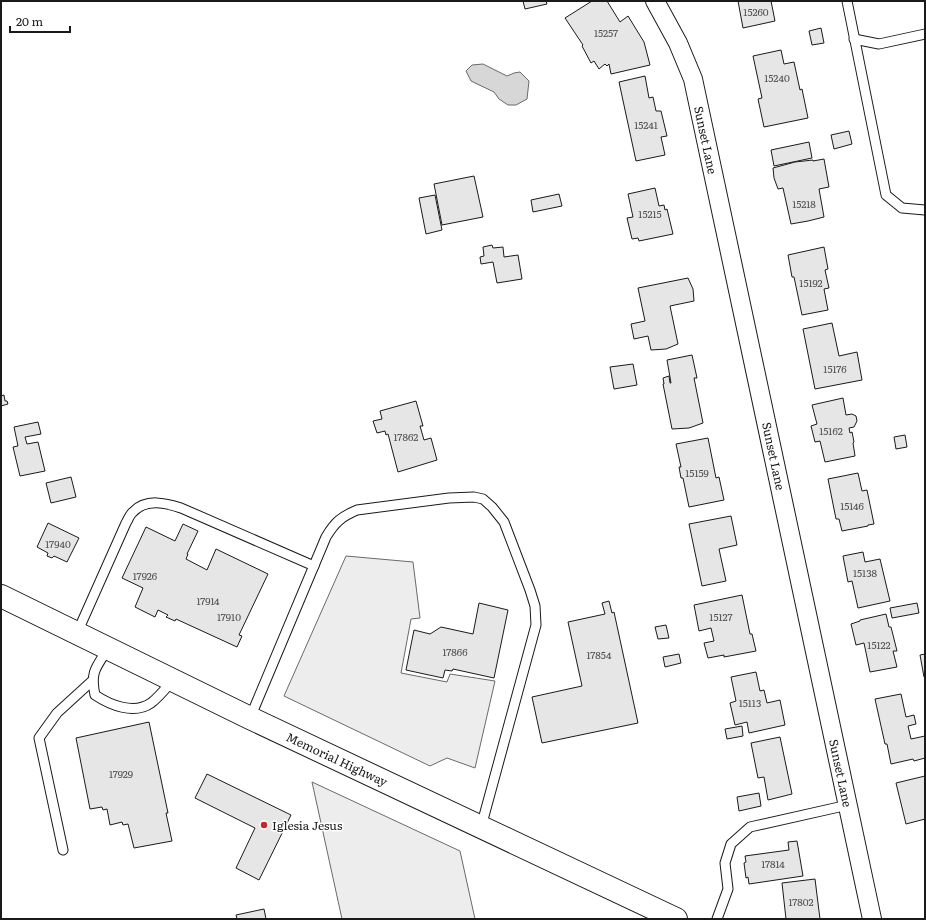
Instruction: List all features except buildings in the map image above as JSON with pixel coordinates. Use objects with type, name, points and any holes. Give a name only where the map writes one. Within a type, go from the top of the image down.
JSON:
[{"type":"main road","name":"Memorial Highway","points":[[1,596],[250,718],[676,919]]},
{"type":"street","name":"Sunset Lane","points":[[655,1],[678,43],[693,79],[872,919]]},
{"type":"lane","points":[[847,1],[886,195],[902,208],[925,210]]},
{"type":"lane","points":[[854,39],[879,44],[925,34]]},
{"type":"lane","points":[[250,718],[326,537],[334,524],[344,516],[357,510],[449,498],[474,497],[483,499],[504,522],[535,606],[536,625],[481,827]]},
{"type":"lane","points":[[77,633],[132,512],[151,503],[165,503],[181,508],[314,566]]},
{"type":"lane","points":[[108,649],[96,667],[92,681],[95,695],[107,703],[124,708],[142,708],[152,703],[173,680]]},
{"type":"lane","points":[[63,850],[39,738],[57,713],[92,681]]},
{"type":"lane","points":[[717,919],[728,889],[725,863],[731,844],[750,827],[848,805]]},
{"type":"shaded area","points":[[483,64],[507,76],[520,72],[529,81],[527,99],[516,105],[508,105],[499,99],[494,92],[471,81],[466,71],[472,65]]},
{"type":"shaded area","points":[[346,556],[413,562],[420,618],[411,619],[401,673],[447,682],[450,674],[495,681],[475,768],[447,758],[430,766],[284,696]]},
{"type":"shaded area","points":[[312,782],[460,851],[475,919],[342,919]]},
{"type":"place","name":"Iglesia Jesus","points":[[264,825]]}]
